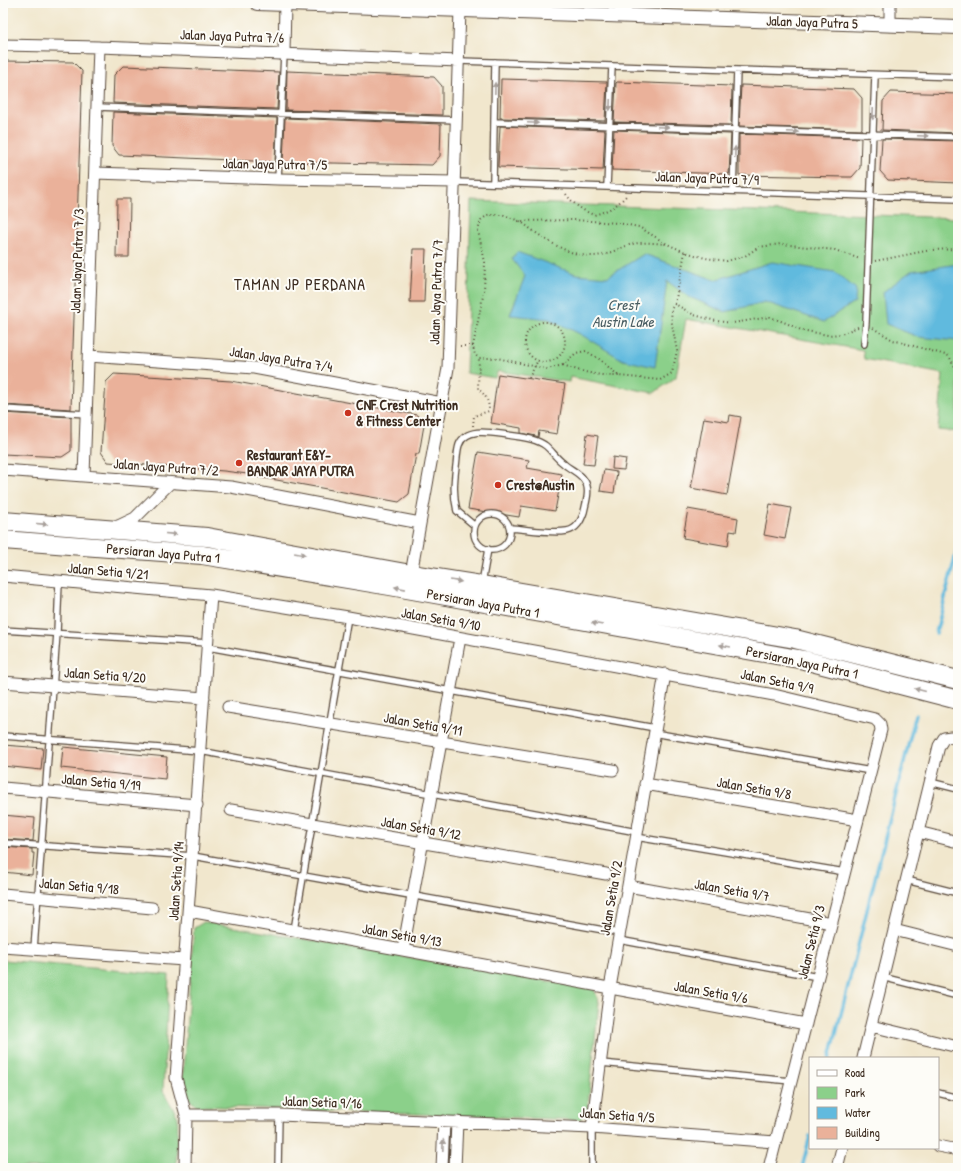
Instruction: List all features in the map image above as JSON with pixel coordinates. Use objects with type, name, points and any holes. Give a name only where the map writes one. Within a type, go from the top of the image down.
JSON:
[{"type":"main road","name":"Persiaran Jaya Putra 1","points":[[3,521],[207,537],[411,574],[795,639],[958,680]]},
{"type":"main road","name":"Persiaran Jaya Putra 1","points":[[3,540],[202,555],[390,586],[804,660],[958,700]]},
{"type":"street","name":"Jalan Jaya Putra 5","points":[[257,3],[958,27]]},
{"type":"street","points":[[890,3],[890,24]]},
{"type":"street","points":[[284,53],[285,4]]},
{"type":"street","name":"Jalan Jaya Putra 7/7","points":[[411,574],[448,368],[460,10]]},
{"type":"street","name":"Jalan Jaya Putra 7/6","points":[[3,45],[284,53],[459,61]]},
{"type":"street","name":"Jalan Jaya Putra 7/3","points":[[84,476],[99,47]]},
{"type":"street","name":"Jalan Jaya Putra 7/5","points":[[95,173],[278,179],[455,182]]},
{"type":"street","name":"Jalan Jaya Putra 7/4","points":[[89,356],[254,368],[442,403]]},
{"type":"street","name":"Jalan Jaya Putra 7/2","points":[[3,470],[231,487],[420,523]]},
{"type":"street","points":[[111,530],[135,518],[170,483]]},
{"type":"street","name":"Jalan Setia 9/21","points":[[3,576],[211,595]]},
{"type":"street","name":"Jalan Setia 9/10","points":[[211,595],[348,617],[664,674]]},
{"type":"street","name":"Jalan Setia 9/14","points":[[185,1168],[186,1115],[176,1078],[211,595]]},
{"type":"street","points":[[403,950],[460,638]]},
{"type":"street","name":"Jalan Setia 9/9","points":[[664,674],[774,695],[875,719],[880,724]]},
{"type":"street","name":"Jalan Setia 9/2","points":[[592,1128],[610,988],[664,674]]},
{"type":"street","name":"Jalan Setia 9/20","points":[[3,682],[204,698]]},
{"type":"street","name":"Jalan Setia 9/11","points":[[228,707],[613,770]]},
{"type":"street","name":"Jalan Setia 9/3","points":[[769,1168],[871,772],[881,730],[880,724]]},
{"type":"street","points":[[863,1057],[939,746],[944,738],[958,738]]},
{"type":"street","name":"Jalan Setia 9/8","points":[[646,784],[858,820]]},
{"type":"street","name":"Jalan Setia 9/19","points":[[3,788],[197,804]]},
{"type":"street","name":"Jalan Setia 9/12","points":[[231,810],[423,844],[606,874]]},
{"type":"street","points":[[918,832],[958,842]]},
{"type":"street","name":"Jalan Setia 9/7","points":[[628,886],[832,922]]},
{"type":"street","name":"Jalan Setia 9/18","points":[[3,894],[152,908]]},
{"type":"street","name":"Jalan Setia 9/13","points":[[189,911],[610,988]]},
{"type":"street","points":[[894,930],[958,946]]},
{"type":"street","points":[[3,947],[184,960]]},
{"type":"street","name":"Jalan Setia 9/6","points":[[610,988],[806,1024]]},
{"type":"street","points":[[871,1026],[958,1047]]},
{"type":"street","name":"Jalan Setia 9/16","points":[[186,1115],[279,1115],[457,1122]]},
{"type":"street","points":[[442,1168],[444,1121]]},
{"type":"street","points":[[455,1168],[457,1122]]},
{"type":"street","name":"Jalan Setia 9/5","points":[[457,1122],[592,1128],[775,1142]]},
{"type":"street","points":[[939,1146],[958,1150]]},
{"type":"street","points":[[837,1168],[842,1149]]},
{"type":"lane","points":[[278,179],[284,53]]},
{"type":"lane","points":[[459,61],[958,77]]},
{"type":"lane","points":[[493,183],[495,62]]},
{"type":"lane","points":[[607,187],[612,66]]},
{"type":"lane","points":[[733,191],[738,70]]},
{"type":"lane","points":[[864,344],[868,285],[875,74]]},
{"type":"lane","points":[[97,107],[457,120]]},
{"type":"lane","points":[[494,122],[958,137]]},
{"type":"lane","name":"Jalan Jaya Putra 7/9","points":[[455,182],[958,199]]},
{"type":"lane","points":[[3,409],[87,414]]},
{"type":"lane","points":[[475,526],[457,511],[454,493],[459,445],[463,438],[484,431],[534,440],[546,446],[560,461],[584,479],[588,486],[588,494],[582,520],[577,526],[568,531],[510,528]]},
{"type":"lane","points":[[487,514],[499,515],[504,518],[510,528],[510,534],[505,544],[500,548],[488,549],[482,547],[475,538],[475,526],[482,517],[487,514]]},
{"type":"lane","points":[[482,585],[488,549]]},
{"type":"lane","points":[[34,949],[57,633],[59,582]]},
{"type":"lane","points":[[294,930],[348,617]]},
{"type":"lane","points":[[3,630],[208,645],[871,772]]},
{"type":"lane","points":[[3,736],[200,751],[432,793],[637,834],[845,872]]},
{"type":"lane","points":[[930,782],[958,789]]},
{"type":"lane","points":[[3,843],[193,856],[413,896],[818,977]]},
{"type":"lane","points":[[906,880],[958,893]]},
{"type":"lane","points":[[882,977],[958,996]]},
{"type":"lane","points":[[601,1063],[791,1081]]},
{"type":"lane","points":[[939,1093],[958,1098]]},
{"type":"lane","points":[[278,1168],[279,1115]]},
{"type":"lane","points":[[592,1128],[592,1168]]},
{"type":"lane","points":[[185,1168],[197,1168]]},
{"type":"path","points":[[559,186],[572,202],[582,210],[594,215],[608,211],[618,205],[633,188]]},
{"type":"path","points":[[593,222],[594,215]]},
{"type":"path","points":[[620,376],[586,350],[576,353],[563,365],[546,369],[497,358],[479,358],[475,355],[473,346],[484,291],[485,262],[478,231],[481,220],[488,216],[504,216],[519,221],[573,254],[589,257],[606,254],[627,245],[646,242],[667,244]]},
{"type":"path","points":[[519,221],[606,221],[639,227],[667,244],[685,252],[705,258],[727,261],[745,256],[759,247],[781,244],[835,250],[868,262],[931,250],[958,249]]},
{"type":"path","points":[[563,365],[586,373],[660,380],[672,373],[677,350],[671,309],[675,304],[685,252]]},
{"type":"path","points":[[675,304],[694,315],[716,321],[733,323],[770,317],[801,330],[828,335],[841,334],[866,322],[893,340],[949,356],[958,377]]},
{"type":"path","points":[[540,323],[551,323],[560,329],[564,334],[564,350],[556,359],[551,361],[545,362],[538,360],[530,355],[527,350],[527,334],[540,323]]},
{"type":"path","points":[[472,434],[474,416],[489,411],[489,402],[484,394],[478,389],[479,358]]},
{"type":"path","points":[[529,378],[538,360]]},
{"type":"green space","points":[[471,201],[958,218],[958,432],[938,430],[943,374],[864,359],[863,350],[686,319],[676,377],[654,393],[570,377],[569,382],[498,371],[495,378],[466,373]]},
{"type":"green space","points":[[204,922],[594,989],[599,1002],[587,1113],[580,1120],[198,1106],[192,1102],[184,1092],[182,1085],[194,928]]},
{"type":"green space","points":[[3,960],[169,975],[163,1091],[178,1117],[176,1168],[3,1168]]},
{"type":"water","name":"Crest Austin Lake","points":[[517,252],[576,274],[607,277],[644,254],[715,280],[772,262],[835,272],[856,289],[855,302],[824,322],[765,302],[725,312],[689,297],[667,281],[655,367],[623,360],[580,334],[549,319],[510,315],[525,276],[512,259]]},
{"type":"water","points":[[958,264],[958,341],[918,337],[886,324],[883,292],[911,271]]},
{"type":"building","points":[[3,61],[73,62],[82,71],[71,409],[3,405]]},
{"type":"building","points":[[123,66],[279,72],[277,109],[113,103],[114,75]]},
{"type":"building","points":[[287,71],[434,77],[442,86],[442,115],[286,110]]},
{"type":"building","points":[[501,79],[607,82],[605,121],[500,118]]},
{"type":"building","points":[[617,82],[732,86],[731,125],[614,122]]},
{"type":"building","points":[[741,85],[854,89],[862,98],[862,128],[861,130],[739,126]]},
{"type":"building","points":[[891,92],[958,94],[958,133],[882,130],[883,101]]},
{"type":"building","points":[[113,112],[277,118],[275,162],[119,155],[112,146]]},
{"type":"building","points":[[285,118],[441,124],[440,156],[432,165],[283,162]]},
{"type":"building","points":[[500,126],[605,130],[603,170],[498,167]]},
{"type":"building","points":[[614,130],[731,134],[729,174],[612,170]]},
{"type":"building","points":[[739,134],[861,138],[860,168],[852,177],[739,175]]},
{"type":"building","points":[[882,139],[958,141],[958,183],[888,180],[880,171]]},
{"type":"building","points":[[117,199],[130,199],[129,257],[116,257]]},
{"type":"building","points":[[413,249],[426,249],[424,302],[410,302]]},
{"type":"building","points":[[114,374],[231,381],[417,415],[424,425],[419,454],[416,454],[409,494],[399,502],[255,477],[255,475],[224,471],[108,462],[101,452],[104,408],[106,382]]},
{"type":"building","points":[[498,374],[565,384],[557,434],[539,431],[538,437],[521,433],[521,428],[491,423]]},
{"type":"building","points":[[3,413],[71,417],[71,451],[62,457],[3,454]]},
{"type":"building","points":[[730,415],[741,417],[727,495],[691,488],[704,418],[729,422]]},
{"type":"building","points":[[587,434],[598,436],[594,465],[583,464]]},
{"type":"building","name":"Crest@Austin","points":[[478,452],[529,460],[527,468],[562,474],[555,511],[521,506],[519,517],[468,509]]},
{"type":"building","points":[[613,457],[626,459],[624,470],[612,469]]},
{"type":"building","points":[[604,470],[617,472],[614,493],[600,491]]},
{"type":"building","points":[[770,504],[791,508],[785,539],[764,535]]},
{"type":"building","points":[[688,509],[738,518],[736,532],[730,531],[728,546],[683,538]]},
{"type":"building","points":[[3,745],[43,748],[41,770],[3,766]]},
{"type":"building","points":[[63,747],[167,757],[165,779],[61,768]]},
{"type":"building","points":[[3,815],[35,818],[33,841],[3,839]]},
{"type":"building","points":[[3,847],[32,849],[32,853],[34,853],[32,875],[3,872]]},
{"type":"waterway","points":[[936,633],[958,546]]},
{"type":"waterway","points":[[830,1057],[916,714]]},
{"type":"waterway","points":[[802,1168],[809,1140]]},
{"type":"place","name":"CNF Crest Nutrition & Fitness Center","points":[[348,413]]},
{"type":"place","name":"Restaurant E&Y- BANDAR JAYA PUTRA","points":[[239,463]]},
{"type":"place","name":"Crest@Austin","points":[[498,485]]},
{"type":"district","name":"TAMAN JP PERDANA","points":[[300,284]]}]
